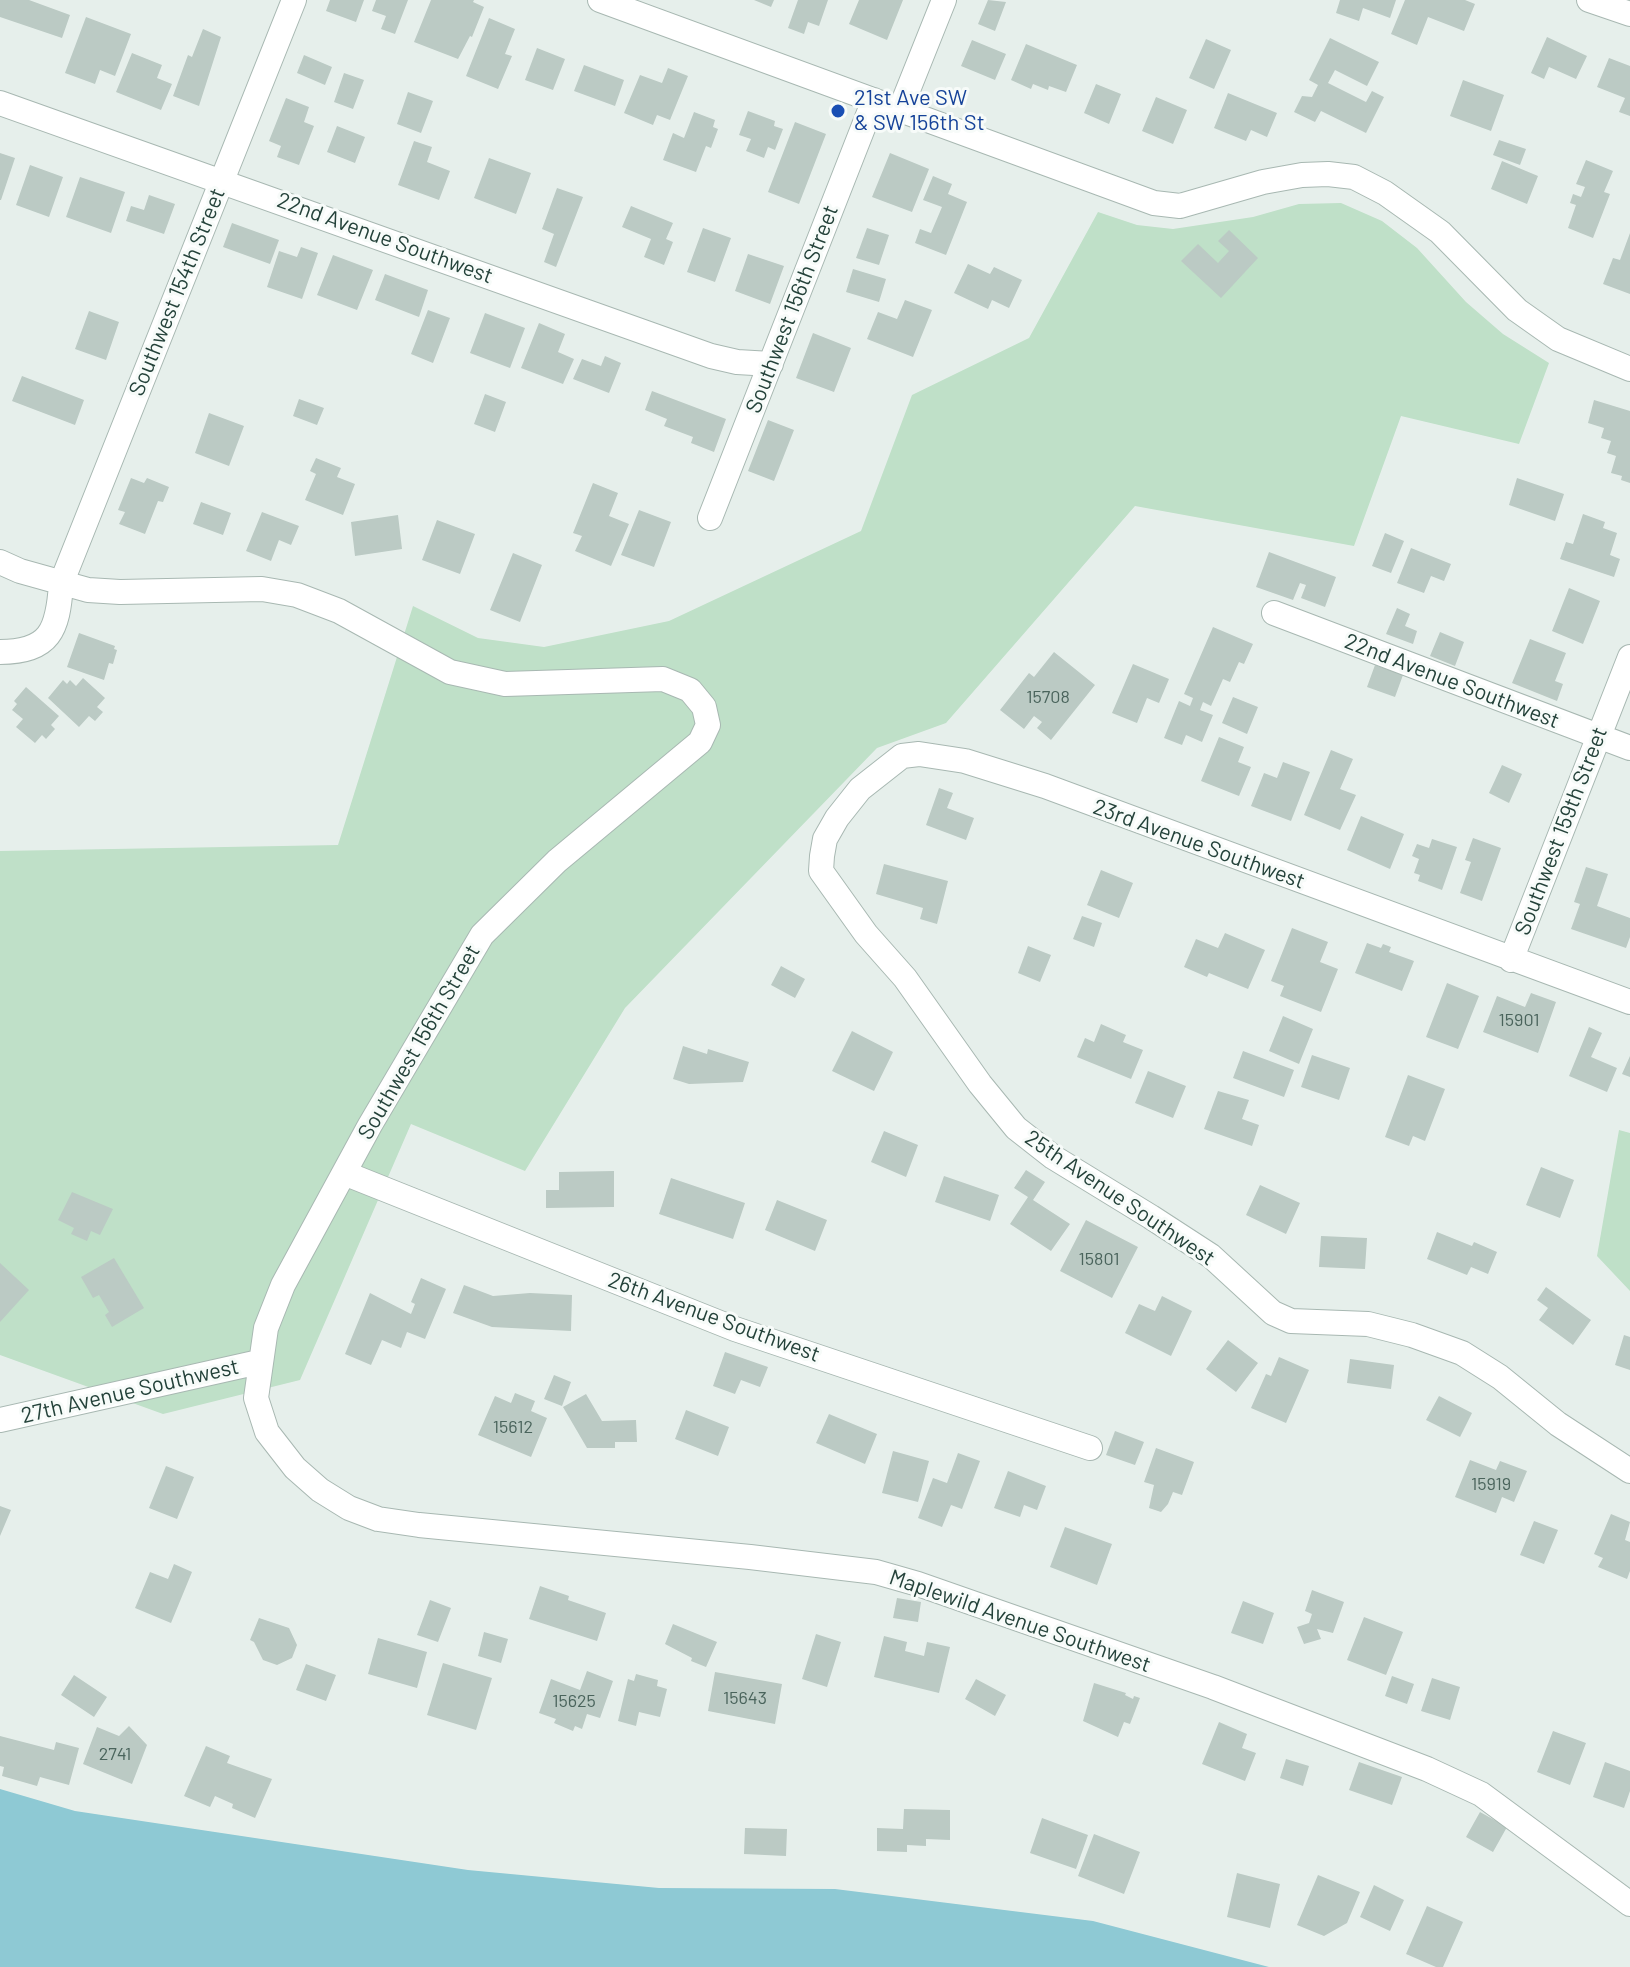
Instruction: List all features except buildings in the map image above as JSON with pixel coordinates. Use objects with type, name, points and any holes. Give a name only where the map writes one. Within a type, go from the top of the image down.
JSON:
[{"type":"street","name":"Southwest 154th Street","points":[[0,652],[32,649],[41,645],[54,625],[59,610],[61,584],[294,0]]},
{"type":"street","points":[[600,0],[1168,206],[1180,206],[1263,182],[1302,175],[1354,177],[1385,193],[1440,232],[1517,310],[1558,339],[1630,369]]},
{"type":"street","points":[[900,110],[944,0]]},
{"type":"street","points":[[1589,0],[1630,14]]},
{"type":"street","name":"Southwest 156th Street","points":[[710,518],[874,100]]},
{"type":"street","name":"22nd Avenue Southwest","points":[[0,103],[711,356],[737,362],[771,364]]},
{"type":"street","points":[[0,562],[61,584]]},
{"type":"street","name":"Southwest 156th Street","points":[[61,584],[120,592],[262,589],[297,595],[339,611],[450,672],[505,684],[663,679],[690,690],[704,707],[708,725],[700,742],[557,861],[482,935],[283,1285],[266,1328],[259,1362]]},
{"type":"street","name":"22nd Avenue Southwest","points":[[1274,613],[1630,748]]},
{"type":"street","name":"Southwest 159th Street","points":[[1511,960],[1630,657]]},
{"type":"street","name":"23rd Avenue Southwest","points":[[821,871],[825,839],[837,818],[860,789],[902,756],[919,754],[965,761],[1045,786],[1630,1002]]},
{"type":"street","name":"25th Avenue Southwest","points":[[821,871],[866,934],[905,978],[998,1106],[1016,1128],[1053,1157],[1211,1256],[1273,1313],[1291,1321],[1368,1324],[1412,1335],[1462,1353],[1500,1377],[1558,1424],[1630,1471]]},
{"type":"street","name":"26th Avenue Southwest","points":[[344,1173],[735,1329],[1090,1448]]},
{"type":"street","name":"27th Avenue Southwest","points":[[0,1420],[259,1362]]},
{"type":"street","name":"Maplewild Avenue Southwest","points":[[259,1362],[256,1398],[267,1432],[295,1468],[320,1490],[349,1508],[378,1519],[419,1525],[750,1557],[876,1572],[918,1584],[1198,1681],[1427,1769],[1481,1794],[1630,1904]]},
{"type":"green space","points":[[1341,203],[1382,221],[1417,248],[1466,302],[1503,334],[1549,363],[1519,444],[1401,416],[1354,546],[1135,506],[946,723],[877,748],[625,1008],[525,1171],[411,1124],[300,1380],[163,1414],[0,1355],[0,851],[338,845],[413,606],[478,638],[544,647],[669,621],[861,531],[912,395],[1029,338],[1098,212],[1137,225],[1173,229],[1253,217],[1299,204]]},
{"type":"green space","points":[[1619,1130],[1630,1133],[1630,1291],[1597,1256]]},
{"type":"water","points":[[0,1789],[75,1811],[468,1870],[659,1888],[835,1889],[1093,1921],[1269,1967],[0,1967]]},
{"type":"place","name":"21st Ave SW & SW 156th St","points":[[838,111]]}]
